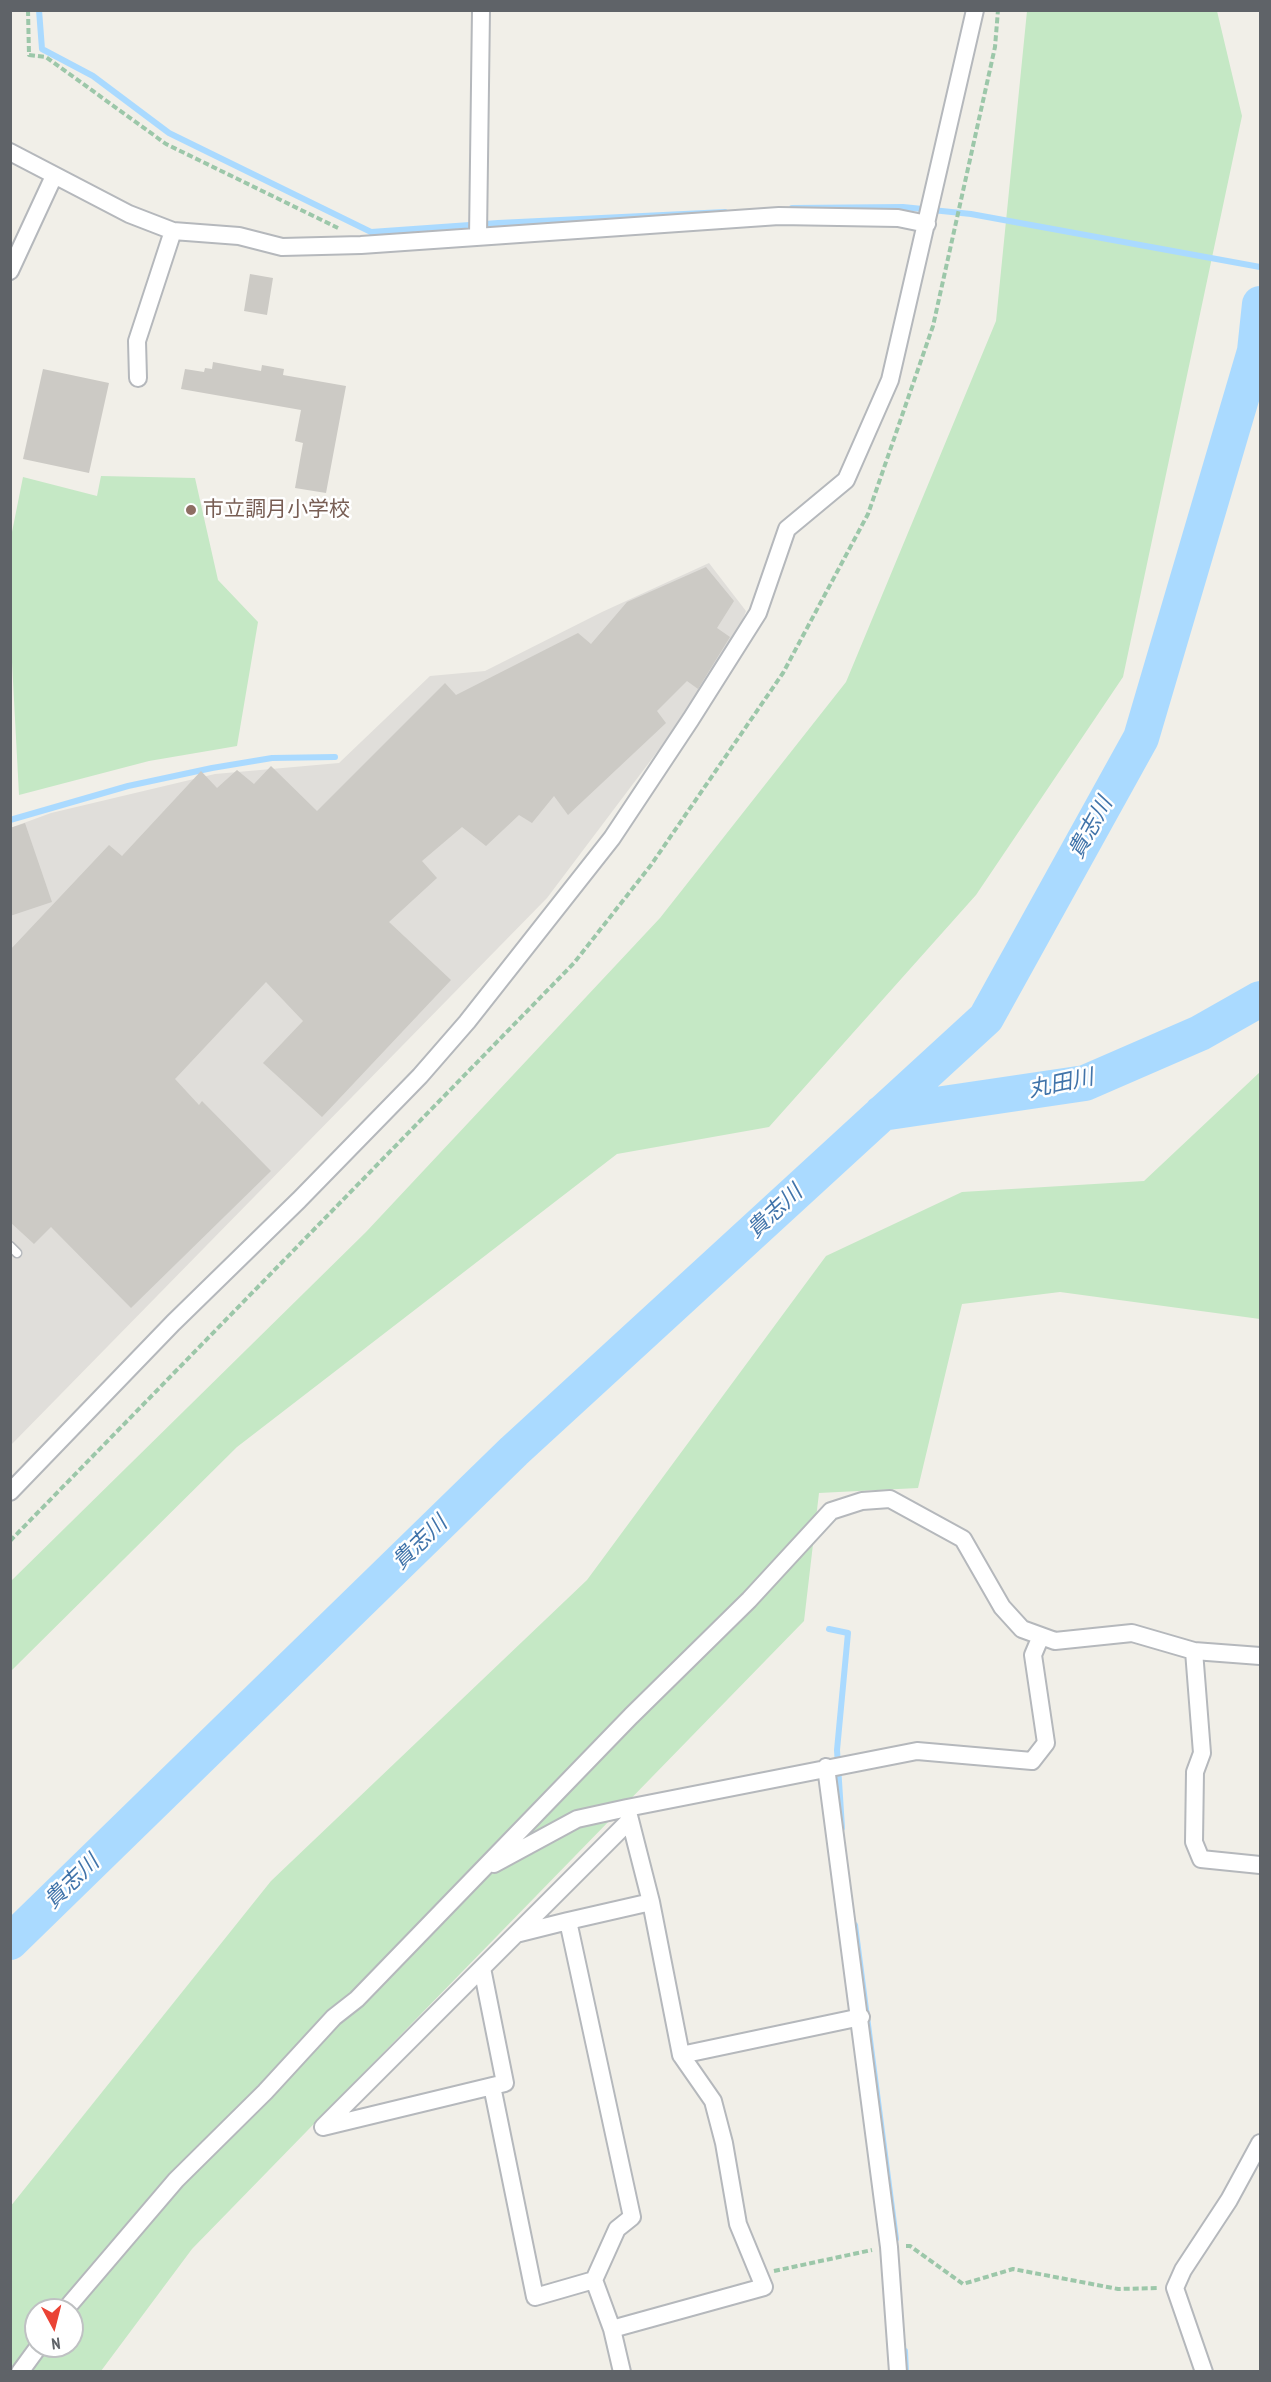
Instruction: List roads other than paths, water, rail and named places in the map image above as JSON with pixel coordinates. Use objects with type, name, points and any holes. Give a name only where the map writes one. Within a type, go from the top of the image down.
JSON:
[{"type":"street","points":[[478,236],[481,10]]},
{"type":"street","points":[[10,1492],[172,1323],[299,1200],[420,1076],[467,1022],[612,838],[758,612],[787,529],[846,480],[890,380],[975,10]]},
{"type":"street","points":[[10,152],[129,214],[173,231],[239,236],[282,247],[361,245],[779,216],[898,218],[927,224]]},
{"type":"street","points":[[10,271],[54,176]]},
{"type":"street","points":[[138,378],[137,341],[173,231]]},
{"type":"street","points":[[75,2298],[176,2180],[265,2092],[334,2017],[357,1998],[486,1867],[631,1716],[749,1600],[831,1511],[862,1501],[890,1499],[963,1539],[1002,1607],[1022,1629],[1055,1641],[1132,1633],[1194,1652],[1260,1656]]},
{"type":"street","points":[[486,1867],[500,1863],[576,1819],[629,1814],[826,1767],[917,1751],[1032,1761],[1046,1743],[1033,1655],[1041,1636]]},
{"type":"street","points":[[1194,1652],[1202,1753],[1195,1772],[1194,1842],[1201,1858],[1260,1864]]},
{"type":"street","points":[[826,1767],[861,2017],[889,2247],[898,2372]]},
{"type":"street","points":[[612,2329],[764,2287],[738,2224],[724,2143],[713,2101],[681,2055],[651,1902],[629,1814]]},
{"type":"street","points":[[482,1968],[505,2084],[323,2127],[482,1968],[516,1935],[629,1814]]},
{"type":"street","points":[[516,1935],[651,1902]]},
{"type":"street","points":[[568,1921],[632,2217],[617,2229],[594,2280],[612,2329],[622,2372]]},
{"type":"street","points":[[681,2055],[861,2017]]},
{"type":"street","points":[[492,2086],[536,2297],[594,2280]]},
{"type":"street","points":[[1204,2372],[1175,2288],[1260,2143]]},
{"type":"street","points":[[20,2372],[30,2358]]},
{"type":"waterway","points":[[39,10],[42,49],[93,76],[169,133],[371,232],[498,223],[725,212]]},
{"type":"waterway","points":[[792,208],[903,207],[971,214],[1260,267]]},
{"type":"waterway","name":"貴志川","points":[[10,1942],[514,1451],[986,1018],[1141,738],[1255,351],[1260,304]]},
{"type":"waterway","points":[[10,820],[128,786],[212,768],[272,758],[335,757]]},
{"type":"waterway","name":"丸田川","points":[[882,1113],[1085,1083],[1200,1033],[1260,999]]},
{"type":"waterway","points":[[829,1629],[848,1633],[837,1750],[842,1828]]},
{"type":"waterway","points":[[855,1925],[896,2239]]},
{"type":"waterway","points":[[905,2351],[906,2372]]},
{"type":"place","name":"市立調月小学校","points":[[191,510]]}]
